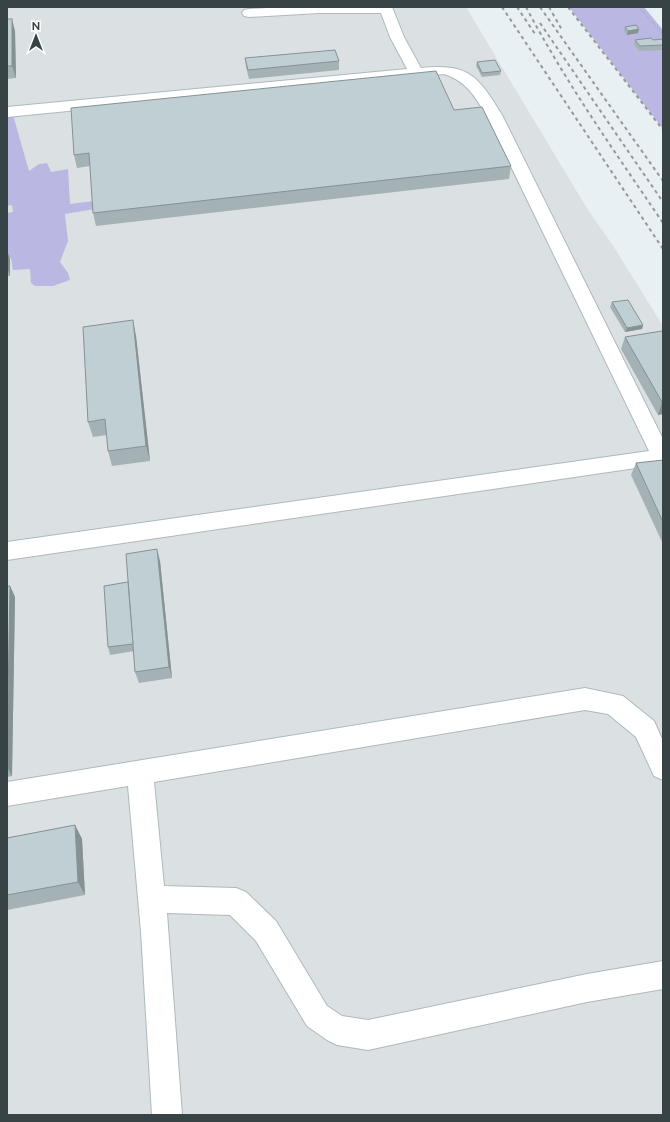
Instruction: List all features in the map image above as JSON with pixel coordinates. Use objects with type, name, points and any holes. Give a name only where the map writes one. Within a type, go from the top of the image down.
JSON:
[{"type":"lane","points":[[249,13],[320,9],[386,8],[397,36],[416,73]]},
{"type":"lane","points":[[7,112],[444,70],[459,73],[474,84],[494,114],[662,457],[7,551]]},
{"type":"lane","points":[[7,794],[585,699],[614,704],[645,729],[663,768]]},
{"type":"lane","points":[[140,773],[165,1059],[167,1115]]},
{"type":"lane","points":[[152,900],[236,902],[266,931],[317,1016],[337,1030],[368,1035],[587,988],[663,975]]},
{"type":"path","points":[[639,7],[663,34]]},
{"type":"shaded area","points":[[7,7],[466,7],[588,210],[612,244],[663,326],[663,1115],[7,1115]]},
{"type":"shaded area","points":[[569,7],[644,7],[663,30],[663,129]]},
{"type":"shaded area","points":[[7,115],[13,115],[29,171],[39,164],[47,163],[51,172],[68,169],[70,204],[94,201],[95,209],[65,214],[68,241],[60,262],[68,273],[70,280],[53,286],[35,286],[31,283],[30,269],[13,270],[11,258],[7,258],[7,213],[13,212],[12,205],[7,206]]},
{"type":"building","points":[[7,19],[12,19],[12,66],[7,66]]},
{"type":"building","points":[[636,25],[639,29],[628,31],[625,27]]},
{"type":"building","points":[[651,38],[653,40],[663,39],[663,45],[640,46],[635,40]]},
{"type":"building","points":[[335,50],[339,61],[248,70],[245,58]]},
{"type":"building","points":[[495,60],[501,71],[482,73],[477,62]]},
{"type":"building","points":[[436,71],[454,110],[482,107],[511,166],[93,213],[89,153],[74,155],[71,108]]},
{"type":"building","points":[[628,300],[643,325],[627,328],[612,302]]},
{"type":"building","points":[[133,320],[146,446],[108,451],[105,419],[88,422],[83,327]]},
{"type":"building","points":[[663,332],[663,402],[625,337]]},
{"type":"building","points":[[663,460],[663,522],[636,463]]},
{"type":"building","points":[[157,549],[169,667],[135,672],[126,554]]},
{"type":"building","points":[[128,582],[133,644],[108,647],[104,586]]},
{"type":"building","points":[[7,586],[10,586],[7,753]]},
{"type":"building","points":[[75,825],[78,882],[7,895],[7,838]]},
{"type":"railway","points":[[502,7],[663,249]]},
{"type":"railway","points":[[517,7],[535,34]]},
{"type":"railway","points":[[526,7],[574,90],[663,223]]},
{"type":"railway","points":[[540,7],[663,181]]},
{"type":"railway","points":[[549,7],[562,30]]},
{"type":"railway","points":[[568,7],[663,130]]},
{"type":"railway","points":[[540,23],[663,202]]}]
